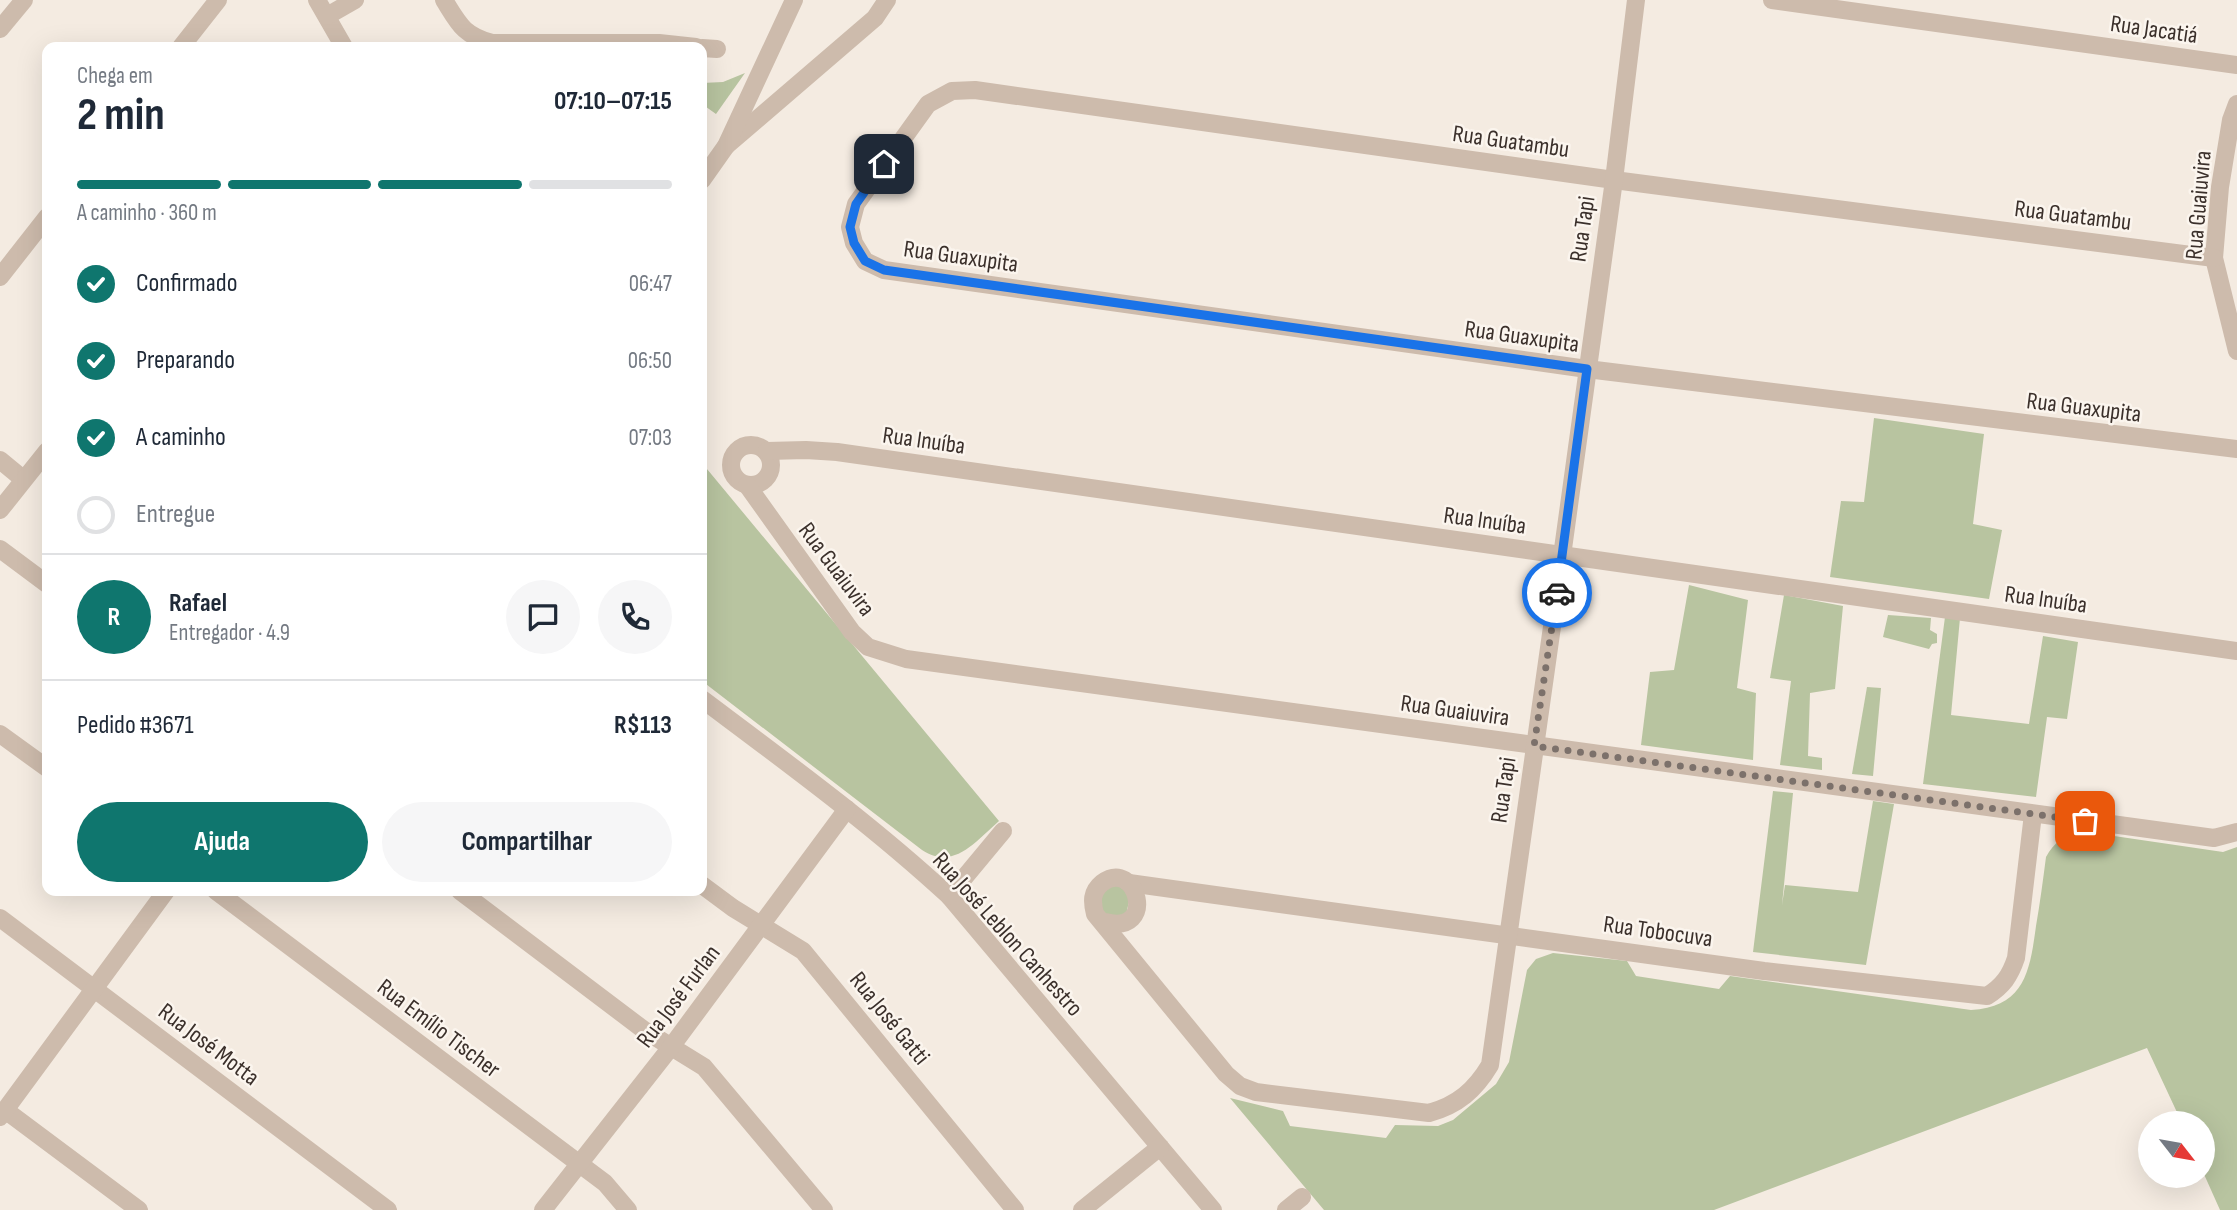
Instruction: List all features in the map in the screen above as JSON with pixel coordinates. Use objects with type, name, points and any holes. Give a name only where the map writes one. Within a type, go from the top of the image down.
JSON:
[{"type":"street","points":[[0,29],[24,0]]},
{"type":"street","points":[[185,42],[218,0]]},
{"type":"street","points":[[317,0],[341,42]]},
{"type":"street","points":[[327,16],[355,0]]},
{"type":"street","points":[[444,0],[459,24],[474,38],[488,42]]},
{"type":"street","points":[[707,173],[726,146],[794,0]]},
{"type":"street","points":[[726,146],[875,18],[887,0]]},
{"type":"street","name":"Rua Tapi","points":[[1105,922],[1226,1074],[1240,1086],[1256,1093],[1429,1113],[1449,1108],[1464,1097],[1480,1082],[1490,1065],[1614,180],[1636,0]]},
{"type":"street","name":"Rua Jacatiá","points":[[1772,0],[2237,65]]},
{"type":"street","name":"Rua Guatambu","points":[[856,204],[928,104],[952,91],[975,90],[1614,180],[2214,258]]},
{"type":"street","name":"Rua Guaiuvira","points":[[2237,104],[2231,120],[2220,187],[2214,258],[2237,351]]},
{"type":"street","name":"Rua Guaxupita","points":[[856,204],[850,227],[854,243],[865,261],[884,270],[1587,369],[2237,449]]},
{"type":"street","points":[[0,277],[42,223]]},
{"type":"street","points":[[756,445],[767,451],[772,463],[769,475],[760,484],[747,485],[736,479],[731,467],[733,454],[743,446],[756,445]]},
{"type":"street","name":"Rua Inuíba","points":[[767,451],[806,450],[837,453],[2237,650]]},
{"type":"street","points":[[0,510],[42,457]]},
{"type":"street","points":[[0,460],[23,479]]},
{"type":"street","name":"Rua Guaiuvira","points":[[747,485],[852,632],[867,647],[906,659],[2214,838],[2237,832]]},
{"type":"street","points":[[0,549],[42,580]]},
{"type":"street","name":"Rua José Leblon Canhestro","points":[[707,702],[847,808],[948,896],[1213,1210]]},
{"type":"street","points":[[0,734],[42,764]]},
{"type":"street","name":"Rua José Furlan","points":[[543,1210],[763,926],[847,808]]},
{"type":"street","name":"Rua Tobocuva","points":[[1129,883],[1764,971],[1987,996],[2001,987],[2011,974],[2016,958],[2033,814]]},
{"type":"street","points":[[948,896],[1003,831]]},
{"type":"street","points":[[1118,879],[1129,883],[1136,891],[1137,910],[1123,923],[1114,925],[1105,922],[1095,914],[1092,901],[1096,889],[1105,881],[1118,879]]},
{"type":"street","name":"Rua José Gatti","points":[[707,889],[803,951],[1015,1210]]},
{"type":"street","points":[[139,1210],[2,1113],[162,896]]},
{"type":"street","name":"Rua Emílio Tischer","points":[[223,896],[605,1183],[628,1210]]},
{"type":"street","points":[[467,896],[644,1030],[704,1067],[824,1210]]},
{"type":"street","name":"Rua José Motta","points":[[0,918],[388,1210]]},
{"type":"street","points":[[1082,1210],[1160,1147]]},
{"type":"street","points":[[1286,1210],[1302,1197]]},
{"type":"green space","points":[[745,73],[716,114],[707,108],[707,83],[723,82]]},
{"type":"green space","points":[[1874,418],[1984,434],[1973,524],[2002,530],[1989,599],[1830,577],[1841,501],[1864,502]]},
{"type":"green space","points":[[707,469],[999,821],[973,845],[954,855],[934,856],[922,850],[707,685]]},
{"type":"green space","points":[[1689,585],[1748,600],[1737,688],[1756,693],[1753,760],[1641,745],[1650,672],[1674,670]]},
{"type":"green space","points":[[1784,595],[1843,606],[1835,689],[1810,693],[1808,756],[1822,758],[1822,770],[1780,765],[1791,681],[1770,678]]},
{"type":"green space","points":[[1888,615],[1931,618],[1930,630],[1937,634],[1937,643],[1932,644],[1929,649],[1883,637]]},
{"type":"green space","points":[[1945,617],[1960,618],[1951,715],[2029,724],[2043,636],[2078,642],[2067,719],[2047,717],[2036,797],[1923,784]]},
{"type":"green space","points":[[1867,687],[1881,688],[1873,776],[1852,774]]},
{"type":"green space","points":[[1773,791],[1793,793],[1782,905],[1785,885],[1858,892],[1873,801],[1894,804],[1866,965],[1753,952]]},
{"type":"green space","points":[[2080,831],[2223,852],[2237,847],[2237,1210],[2220,1210],[2210,1188],[2216,1188],[2216,1111],[2176,1111],[2147,1048],[1714,1210],[1324,1210],[1230,1098],[1283,1111],[1290,1126],[1386,1138],[1395,1125],[1438,1126],[1453,1120],[1496,1084],[1509,1062],[1527,970],[1536,959],[1553,953],[1627,961],[1636,976],[1719,989],[1730,976],[1971,1010],[1989,1007],[2014,994],[2022,983],[2034,942],[2046,857],[2060,840]]},
{"type":"green space","points":[[1123,883],[1131,893],[1125,919],[1098,912],[1099,891]]},
{"type":"way so far","points":[[1557,593],[1534,746],[2085,821]]},
{"type":"route","points":[[884,164],[856,204],[850,227],[854,243],[865,261],[884,270],[1587,369],[1557,593]]}]
